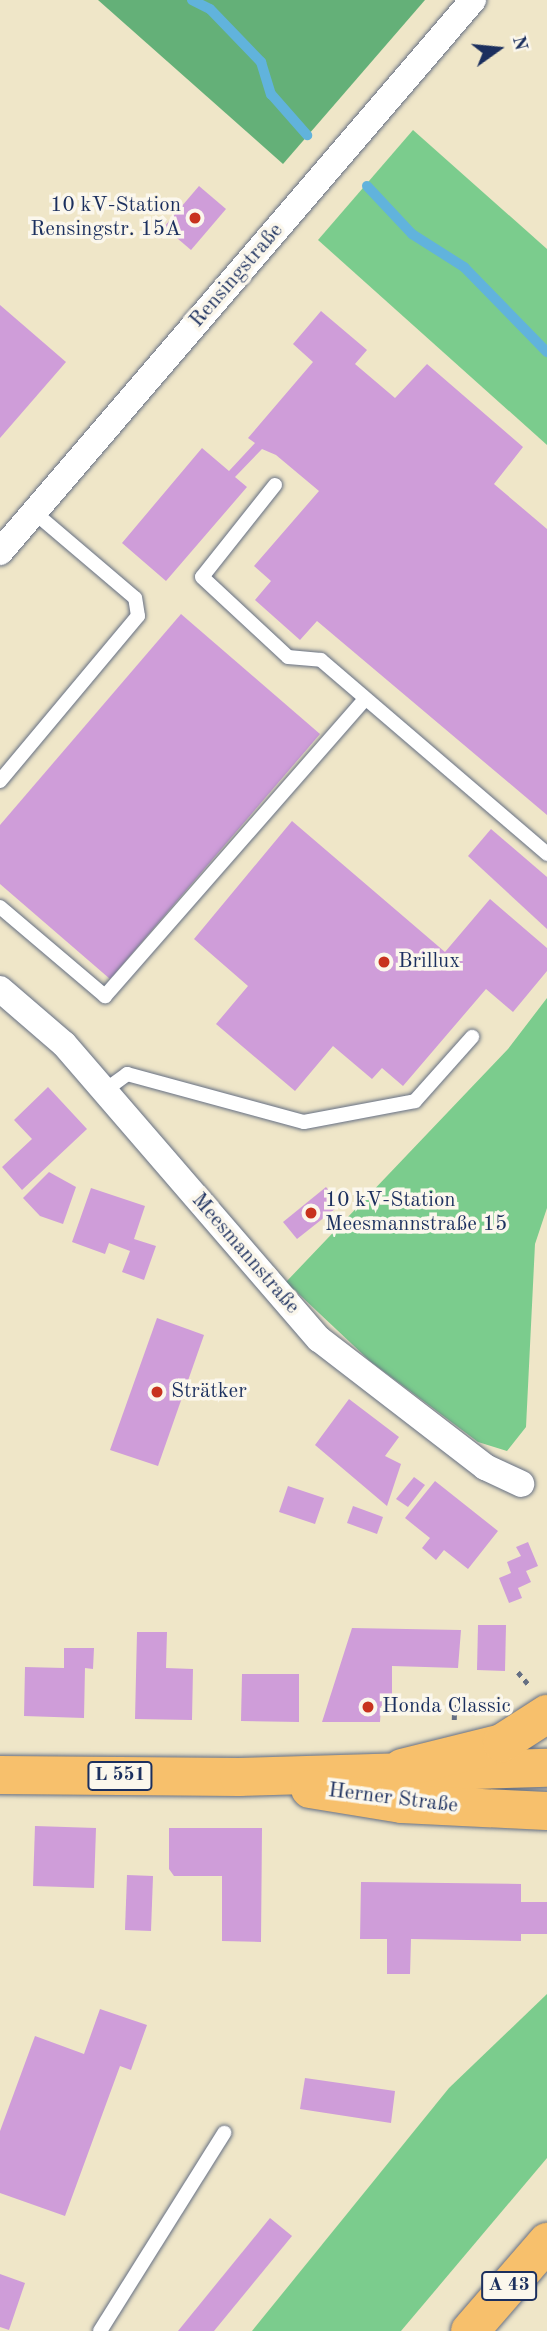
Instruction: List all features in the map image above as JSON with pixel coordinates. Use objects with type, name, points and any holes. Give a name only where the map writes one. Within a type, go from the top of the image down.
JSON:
[{"type":"main road","points":[[402,1769],[502,1744],[547,1714]]},
{"type":"main road","name":"Herner Straße","points":[[0,1775],[239,1777],[402,1769],[547,1768]]},
{"type":"main road","name":"Herner Straße","points":[[239,1777],[402,1804],[547,1811]]},
{"type":"main road","name":"A 43","points":[[470,2331],[547,2242]]},
{"type":"street","name":"Rensingstraße","points":[[0,552],[473,0]]},
{"type":"street","name":"Meesmannstraße","points":[[0,989],[64,1044],[319,1339],[485,1467],[521,1484]]},
{"type":"lane","points":[[275,485],[202,577],[288,657],[321,660],[364,700],[547,854]]},
{"type":"lane","points":[[0,781],[138,615],[135,598],[34,512]]},
{"type":"lane","points":[[0,907],[105,996],[364,700]]},
{"type":"lane","points":[[104,1091],[127,1074],[304,1122],[415,1101],[472,1037]]},
{"type":"lane","points":[[100,2331],[224,2133]]},
{"type":"green space","points":[[98,0],[425,0],[283,164]]},
{"type":"green space","points":[[413,130],[547,249],[547,445],[318,240]]},
{"type":"green space","points":[[547,998],[547,1208],[535,1244],[526,1427],[507,1451],[478,1442],[370,1361],[286,1282],[508,1049]]},
{"type":"green space","points":[[547,1994],[547,2158],[401,2331],[252,2331],[449,2088]]},
{"type":"building","name":"10 kV-Station Rensingstr. 15A","points":[[199,186],[226,209],[191,250],[164,227]]},
{"type":"building","points":[[0,305],[66,362],[0,438]]},
{"type":"building","points":[[321,311],[367,350],[355,364],[395,398],[427,364],[523,447],[494,484],[547,529],[547,815],[317,621],[300,640],[255,600],[271,581],[254,566],[319,491],[276,455],[262,449],[235,477],[247,487],[166,581],[122,543],[202,448],[229,471],[255,443],[248,438],[313,362],[293,344]]},
{"type":"building","points":[[181,614],[320,734],[110,979],[0,884],[0,825]]},
{"type":"building","name":"Brillux","points":[[292,821],[445,952],[490,899],[547,948],[547,971],[513,1012],[486,989],[403,1086],[382,1068],[372,1079],[333,1046],[295,1091],[216,1024],[248,986],[194,939]]},
{"type":"building","points":[[491,829],[547,877],[547,929],[468,856]]},
{"type":"building","points":[[48,1087],[87,1129],[22,1190],[2,1167],[32,1139],[14,1120]]},
{"type":"building","points":[[49,1172],[76,1187],[63,1224],[40,1216],[23,1198]]},
{"type":"building","name":"10 kV-Station Meesmannstraße 15","points":[[326,1187],[340,1205],[297,1239],[283,1222]]},
{"type":"building","points":[[91,1188],[145,1206],[134,1239],[156,1246],[144,1280],[122,1272],[130,1251],[109,1243],[105,1254],[72,1242]]},
{"type":"building","name":"Strätker","points":[[157,1318],[204,1335],[158,1466],[110,1450]]},
{"type":"building","points":[[349,1399],[399,1437],[385,1456],[401,1464],[387,1506],[315,1445]]},
{"type":"building","points":[[414,1477],[425,1485],[408,1507],[396,1499]]},
{"type":"building","points":[[435,1481],[498,1531],[468,1569],[444,1550],[436,1560],[422,1548],[430,1538],[405,1518]]},
{"type":"building","points":[[288,1486],[324,1498],[315,1524],[279,1512]]},
{"type":"building","points":[[353,1506],[383,1517],[377,1534],[347,1523]]},
{"type":"building","points":[[528,1542],[538,1566],[526,1571],[531,1582],[518,1588],[522,1598],[509,1603],[499,1578],[511,1573],[507,1562],[521,1556],[516,1547]]},
{"type":"building","points":[[478,1625],[506,1625],[505,1671],[477,1670]]},
{"type":"building","points":[[352,1628],[461,1630],[458,1668],[392,1666],[392,1706],[381,1706],[380,1722],[322,1722]]},
{"type":"building","points":[[137,1632],[167,1632],[166,1668],[193,1669],[192,1720],[135,1719]]},
{"type":"building","points":[[64,1648],[94,1648],[93,1669],[85,1668],[84,1718],[24,1716],[25,1667],[64,1668]]},
{"type":"building","points":[[242,1674],[299,1674],[299,1722],[241,1721]]},
{"type":"building","points":[[35,1826],[96,1828],[94,1888],[33,1886]]},
{"type":"building","points":[[169,1828],[262,1828],[261,1942],[222,1941],[222,1876],[174,1876],[169,1869]]},
{"type":"building","points":[[127,1875],[153,1876],[151,1931],[125,1930]]},
{"type":"building","points":[[361,1882],[521,1884],[521,1902],[547,1902],[547,1934],[521,1934],[521,1941],[411,1939],[410,1974],[387,1974],[387,1939],[360,1939]]},
{"type":"building","points":[[100,2009],[147,2025],[131,2070],[120,2066],[65,2216],[0,2193],[0,2131],[35,2036],[84,2054]]},
{"type":"building","points":[[305,2078],[395,2091],[391,2123],[300,2109]]},
{"type":"building","points":[[270,2218],[292,2236],[214,2331],[178,2331]]},
{"type":"building","points":[[0,2274],[25,2283],[9,2330],[0,2327]]},
{"type":"waterway","points":[[192,0],[210,9],[261,62],[271,94],[307,135]]},
{"type":"waterway","points":[[367,186],[412,234],[464,267],[547,352]]},
{"type":"place","name":"10 kV-Station Rensingstr. 15A","points":[[195,218]]},
{"type":"place","name":"Brillux","points":[[384,962]]},
{"type":"place","name":"10 kV-Station Meesmannstraße 15","points":[[311,1213]]},
{"type":"place","name":"Strätker","points":[[157,1392]]},
{"type":"place","name":"Honda Classic","points":[[368,1707]]}]
